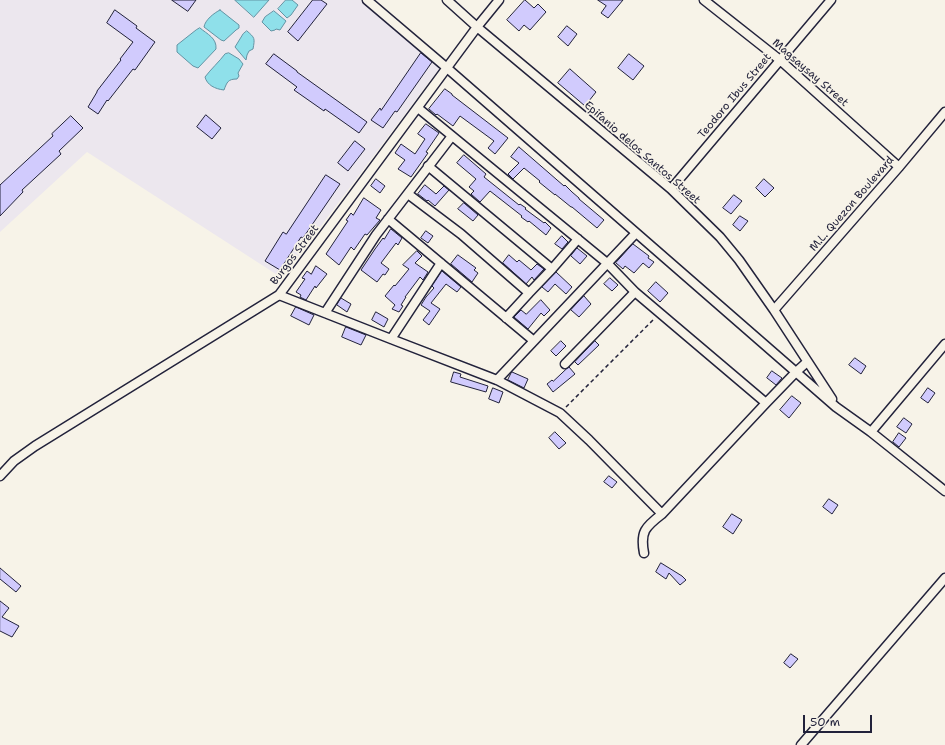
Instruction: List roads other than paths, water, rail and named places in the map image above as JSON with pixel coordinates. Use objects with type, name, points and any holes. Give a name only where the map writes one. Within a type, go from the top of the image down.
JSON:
[{"type":"street","points":[[367,0],[836,407],[871,432],[945,491]]},
{"type":"street","name":"Epifanio delos Santos Street","points":[[447,0],[477,27],[671,189],[720,237],[774,310],[836,407]]},
{"type":"street","name":"Burgos Street","points":[[0,476],[14,461],[35,446],[279,295],[477,27],[499,0]]},
{"type":"street","name":"Magsaysay Street","points":[[704,0],[780,60],[899,167]]},
{"type":"street","name":"Teodoro Ibus Street","points":[[671,189],[831,0]]},
{"type":"street","points":[[418,108],[607,263],[635,292],[766,403]]},
{"type":"street","name":"M.L. Quezon Boulevard","points":[[774,310],[945,112]]},
{"type":"street","points":[[325,313],[376,235],[452,136]]},
{"type":"street","points":[[428,166],[552,269]]},
{"type":"street","points":[[408,194],[456,230],[529,293]]},
{"type":"street","points":[[388,219],[534,341]]},
{"type":"street","points":[[497,380],[636,232]]},
{"type":"street","points":[[506,318],[578,239]]},
{"type":"street","points":[[391,339],[441,263]]},
{"type":"street","points":[[565,364],[635,292]]},
{"type":"street","points":[[279,295],[497,380],[560,413],[589,440],[662,514]]},
{"type":"street","points":[[871,432],[945,344]]},
{"type":"street","points":[[644,553],[642,537],[650,524],[662,514],[766,403],[807,362]]},
{"type":"street","points":[[801,745],[945,578]]},
{"type":"water","points":[[235,0],[269,0],[254,17]]},
{"type":"water","points":[[286,0],[292,0],[298,5],[287,18],[278,9]]},
{"type":"water","points":[[220,10],[239,25],[239,28],[224,41],[204,27],[208,19]]},
{"type":"water","points":[[274,11],[286,21],[280,30],[276,29],[271,31],[262,22],[265,17]]},
{"type":"water","points":[[200,28],[213,39],[216,49],[198,68],[193,66],[177,52],[177,45]]},
{"type":"water","points":[[247,31],[254,38],[254,43],[253,49],[249,51],[246,60],[235,47],[243,34]]},
{"type":"water","points":[[229,53],[239,59],[243,64],[238,73],[239,76],[237,79],[228,82],[224,90],[218,89],[212,86],[205,77],[225,54]]}]
